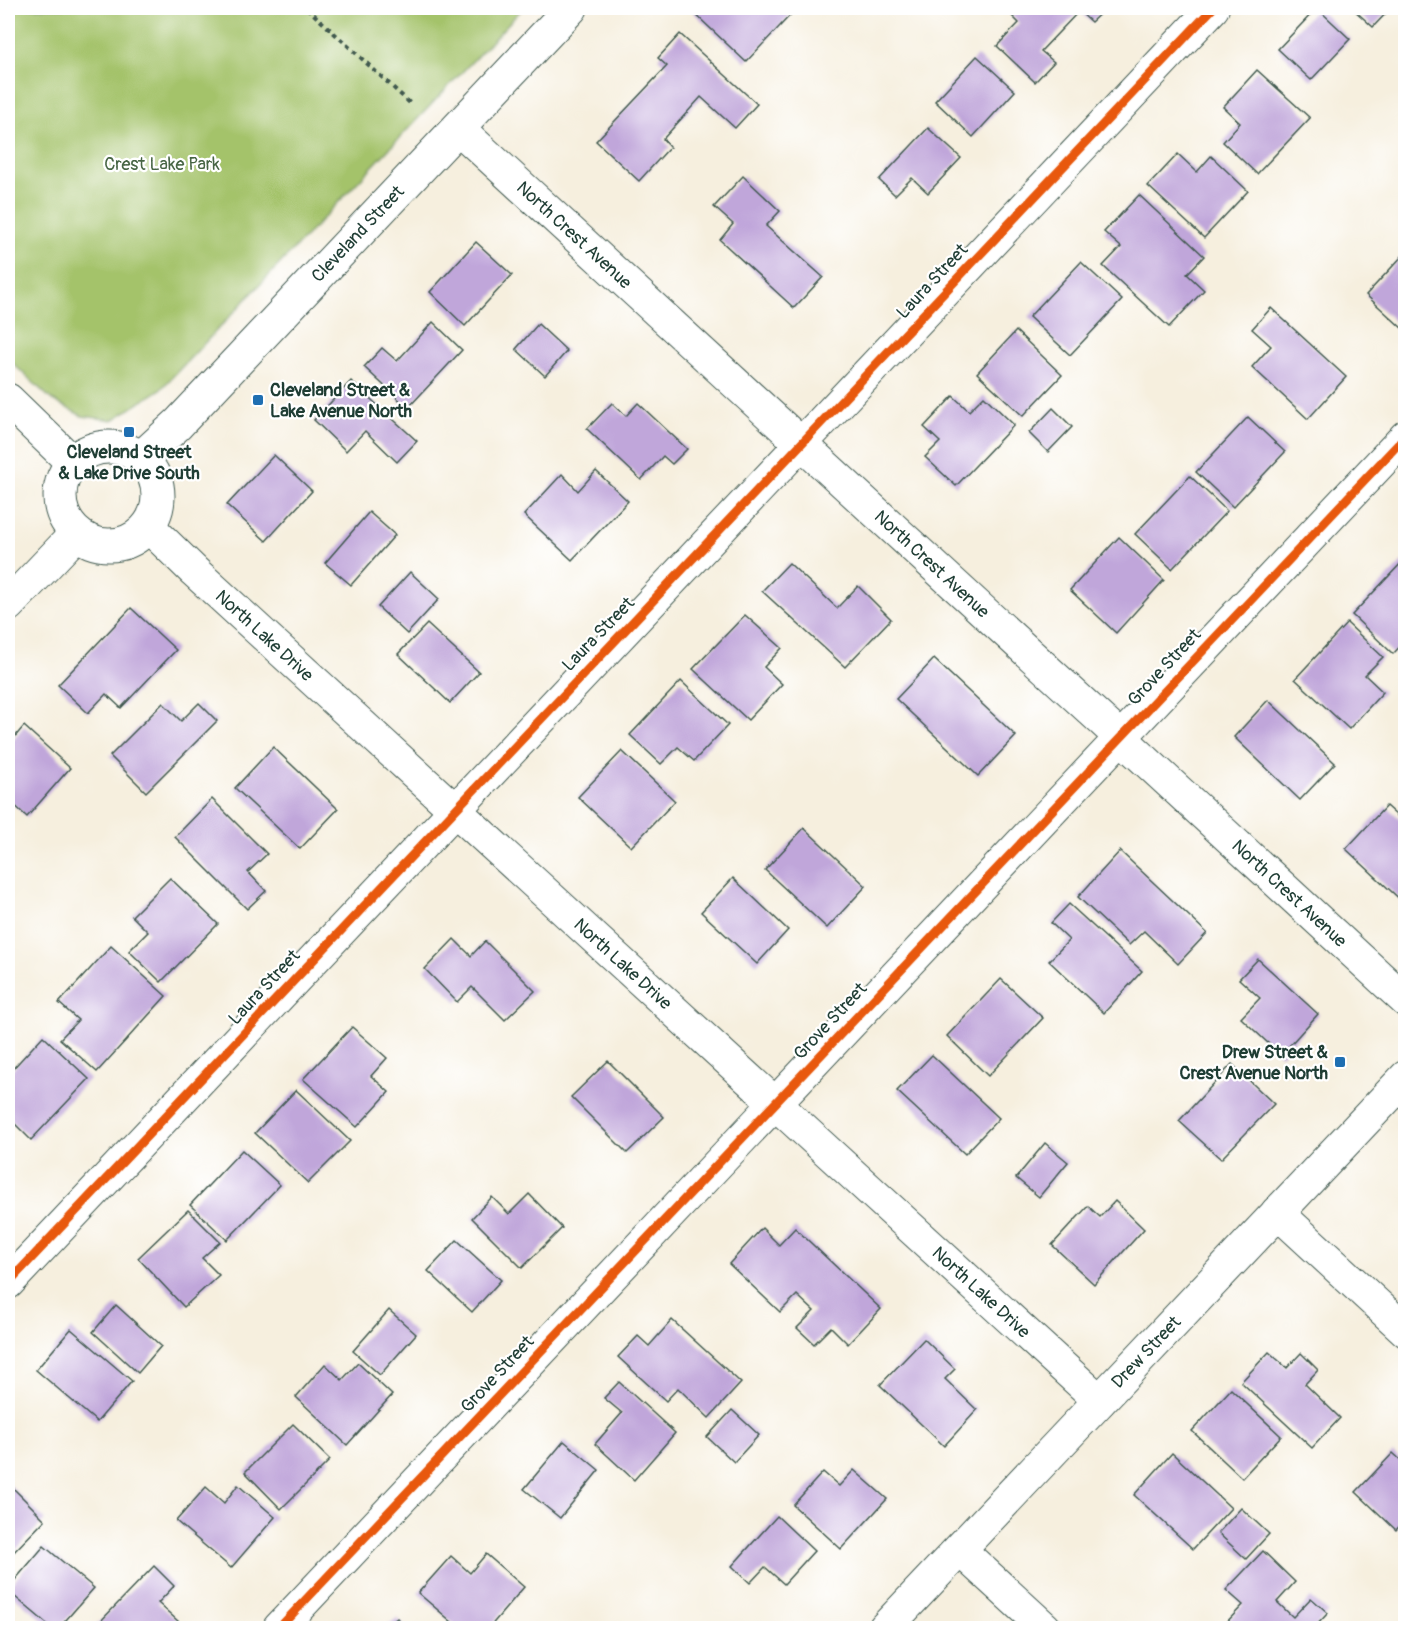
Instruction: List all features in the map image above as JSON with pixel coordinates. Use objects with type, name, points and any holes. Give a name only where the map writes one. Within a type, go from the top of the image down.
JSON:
[{"type":"street","name":"Cleveland Street","points":[[141,458],[178,424],[572,8]]},
{"type":"street","name":"Laura Street","points":[[8,1283],[1213,8]]},
{"type":"street","name":"North Crest Avenue","points":[[458,128],[1406,1001]]},
{"type":"street","points":[[8,400],[72,462]]},
{"type":"street","name":"Grove Street","points":[[279,1629],[1406,436]]},
{"type":"street","points":[[114,446],[129,450],[141,458],[151,470],[157,483],[158,499],[155,513],[148,526],[136,537],[121,544],[105,546],[90,542],[76,534],[66,522],[60,507],[59,490],[72,462],[84,452],[99,447],[114,446]]},
{"type":"street","name":"North Lake Drive","points":[[148,526],[194,571],[1100,1401]]},
{"type":"street","points":[[8,604],[76,534]]},
{"type":"street","name":"Drew Street","points":[[885,1629],[1406,1077]]},
{"type":"street","points":[[1277,1212],[1406,1331]]},
{"type":"street","points":[[960,1550],[1045,1629]]},
{"type":"path","points":[[307,8],[412,105]]},
{"type":"green space","name":"Crest Lake Park","points":[[8,8],[523,8],[161,389],[113,420],[82,416],[52,400],[8,359]]},
{"type":"building","points":[[695,8],[797,8],[746,62],[692,11]]},
{"type":"building","points":[[1019,8],[1106,8],[1091,22],[1079,11],[1041,51],[1054,62],[1035,82],[997,46],[1019,23],[1012,16]]},
{"type":"building","points":[[1317,8],[1350,39],[1311,80],[1278,49]]},
{"type":"building","points":[[1352,8],[1391,8],[1373,27]]},
{"type":"building","points":[[680,34],[757,104],[735,128],[701,97],[663,139],[670,147],[639,181],[596,141],[667,66],[658,58]]},
{"type":"building","points":[[977,56],[1015,91],[973,137],[935,101]]},
{"type":"building","points":[[1257,70],[1310,118],[1257,174],[1223,142],[1240,123],[1223,107]]},
{"type":"building","points":[[928,128],[961,158],[928,193],[912,178],[895,195],[879,180]]},
{"type":"building","points":[[1178,154],[1197,172],[1211,156],[1248,191],[1204,238],[1148,186]]},
{"type":"building","points":[[743,176],[780,211],[766,226],[823,277],[794,308],[720,240],[733,224],[714,207]]},
{"type":"building","points":[[1139,195],[1204,256],[1187,274],[1204,290],[1169,327],[1103,266],[1121,247],[1104,232]]},
{"type":"building","points":[[476,242],[512,275],[465,326],[430,292]]},
{"type":"building","points":[[1406,252],[1406,326],[1403,329],[1366,295]]},
{"type":"building","points":[[1081,262],[1122,300],[1070,355],[1029,317]]},
{"type":"building","points":[[1271,308],[1346,377],[1308,419],[1252,367],[1271,346],[1252,329]]},
{"type":"building","points":[[433,322],[462,350],[408,408],[364,367],[382,348],[397,361]]},
{"type":"building","points":[[538,324],[567,351],[545,376],[516,349]]},
{"type":"building","points":[[1016,331],[1062,375],[1023,416],[977,373]]},
{"type":"building","points":[[351,381],[417,441],[397,462],[365,431],[346,451],[314,420]]},
{"type":"building","points":[[953,396],[969,411],[984,396],[1014,425],[956,486],[925,457],[940,442],[924,427]]},
{"type":"building","points":[[612,403],[626,416],[638,403],[687,449],[672,464],[663,456],[641,480],[587,429]]},
{"type":"building","points":[[1053,408],[1072,427],[1048,452],[1029,433]]},
{"type":"building","points":[[1248,417],[1285,452],[1233,507],[1196,472]]},
{"type":"building","points":[[274,455],[312,491],[266,541],[227,505]]},
{"type":"building","points":[[596,471],[628,501],[572,560],[524,515],[562,474],[578,491]]},
{"type":"building","points":[[1190,476],[1227,511],[1172,569],[1135,534]]},
{"type":"building","points":[[369,512],[395,535],[351,585],[325,563]]},
{"type":"building","points":[[1119,537],[1164,580],[1116,633],[1070,590]]},
{"type":"building","points":[[1406,558],[1406,640],[1393,654],[1352,615]]},
{"type":"building","points":[[789,563],[837,608],[858,586],[891,619],[845,667],[762,591]]},
{"type":"building","points":[[410,572],[439,599],[407,634],[378,607]]},
{"type":"building","points":[[131,608],[176,650],[121,708],[106,694],[88,713],[58,685]]},
{"type":"building","points":[[745,615],[782,648],[764,667],[782,684],[748,720],[693,669]]},
{"type":"building","points":[[1347,623],[1383,657],[1365,675],[1383,692],[1349,729],[1295,679]]},
{"type":"building","points":[[427,624],[479,672],[450,703],[398,654]]},
{"type":"building","points":[[934,659],[1016,736],[978,776],[896,699]]},
{"type":"building","points":[[681,681],[728,725],[694,761],[678,747],[661,764],[630,735]]},
{"type":"building","points":[[1268,700],[1335,763],[1300,800],[1234,737]]},
{"type":"building","points":[[163,703],[181,721],[199,703],[217,721],[146,792],[110,756]]},
{"type":"building","points":[[24,726],[70,768],[27,817],[8,799],[8,745]]},
{"type":"building","points":[[273,747],[338,809],[300,849],[235,788]]},
{"type":"building","points":[[622,751],[675,801],[631,847],[578,797]]},
{"type":"building","points":[[212,799],[267,854],[248,872],[266,891],[247,909],[175,837]]},
{"type":"building","points":[[1386,806],[1406,824],[1406,905],[1346,849]]},
{"type":"building","points":[[804,828],[866,886],[827,928],[765,870]]},
{"type":"building","points":[[1120,851],[1207,933],[1178,964],[1144,931],[1129,945],[1078,897]]},
{"type":"building","points":[[170,878],[218,924],[161,982],[129,951],[148,932],[132,916]]},
{"type":"building","points":[[733,878],[788,930],[757,964],[701,912]]},
{"type":"building","points":[[1069,904],[1142,971],[1104,1013],[1049,961],[1069,940],[1051,923]]},
{"type":"building","points":[[454,939],[471,956],[485,941],[535,991],[505,1020],[472,987],[457,1002],[425,969]]},
{"type":"building","points":[[111,946],[166,996],[97,1072],[60,1039],[78,1020],[59,1003]]},
{"type":"building","points":[[1258,959],[1318,1014],[1281,1055],[1241,1018],[1260,998],[1239,979]]},
{"type":"building","points":[[1001,979],[1043,1018],[988,1076],[947,1036]]},
{"type":"building","points":[[352,1027],[387,1058],[371,1076],[389,1092],[357,1127],[303,1079]]},
{"type":"building","points":[[43,1036],[89,1079],[31,1140],[8,1117],[8,1074]]},
{"type":"building","points":[[932,1055],[999,1118],[965,1154],[897,1091]]},
{"type":"building","points":[[608,1061],[664,1117],[627,1153],[571,1097]]},
{"type":"building","points":[[1232,1064],[1274,1104],[1221,1159],[1179,1121]]},
{"type":"building","points":[[296,1090],[350,1141],[308,1183],[255,1133]]},
{"type":"building","points":[[1045,1143],[1068,1162],[1039,1197],[1016,1178]]},
{"type":"building","points":[[242,1150],[280,1185],[227,1240],[190,1205]]},
{"type":"building","points":[[529,1194],[562,1228],[522,1268],[472,1218],[492,1197],[509,1214]]},
{"type":"building","points":[[1115,1201],[1144,1229],[1094,1284],[1052,1245],[1088,1206],[1100,1217]]},
{"type":"building","points":[[188,1210],[220,1242],[202,1258],[219,1275],[184,1307],[138,1258]]},
{"type":"building","points":[[762,1228],[779,1245],[795,1228],[881,1309],[848,1344],[831,1327],[814,1344],[797,1328],[814,1311],[797,1295],[780,1312],[729,1264]]},
{"type":"building","points":[[457,1240],[501,1280],[472,1312],[428,1271]]},
{"type":"building","points":[[116,1305],[161,1346],[138,1373],[93,1332]]},
{"type":"building","points":[[389,1310],[416,1334],[380,1375],[353,1351]]},
{"type":"building","points":[[672,1320],[741,1383],[709,1418],[678,1388],[666,1401],[618,1357],[638,1336],[649,1346]]},
{"type":"building","points":[[71,1329],[132,1381],[97,1422],[36,1370]]},
{"type":"building","points":[[924,1339],[955,1369],[945,1379],[977,1410],[944,1446],[880,1385]]},
{"type":"building","points":[[1269,1352],[1287,1368],[1301,1353],[1318,1370],[1305,1384],[1340,1418],[1312,1448],[1241,1382]]},
{"type":"building","points":[[358,1363],[392,1395],[347,1445],[296,1397],[325,1364],[342,1380]]},
{"type":"building","points":[[619,1382],[675,1433],[634,1480],[595,1444],[622,1413],[604,1398]]},
{"type":"building","points":[[1231,1389],[1281,1436],[1242,1478],[1192,1431]]},
{"type":"building","points":[[732,1410],[759,1435],[734,1462],[707,1437]]},
{"type":"building","points":[[293,1424],[330,1460],[281,1509],[245,1472]]},
{"type":"building","points":[[564,1441],[599,1470],[560,1518],[524,1489]]},
{"type":"building","points":[[1172,1453],[1231,1508],[1193,1549],[1134,1495]]},
{"type":"building","points":[[1393,1453],[1406,1465],[1406,1519],[1396,1530],[1356,1492]]},
{"type":"building","points":[[854,1470],[887,1499],[841,1549],[793,1505],[823,1472],[839,1486]]},
{"type":"building","points":[[8,1483],[45,1520],[8,1558]]},
{"type":"building","points":[[238,1485],[275,1517],[231,1568],[176,1521],[206,1487],[224,1503]]},
{"type":"building","points":[[1241,1508],[1269,1534],[1246,1559],[1218,1533]]},
{"type":"building","points":[[777,1516],[814,1551],[784,1584],[765,1567],[750,1583],[732,1566]]},
{"type":"building","points":[[44,1546],[94,1588],[59,1628],[52,1628],[8,1591],[8,1588]]},
{"type":"building","points":[[1263,1551],[1295,1582],[1277,1602],[1293,1617],[1311,1598],[1328,1613],[1314,1628],[1221,1628],[1243,1605],[1226,1590]]},
{"type":"building","points":[[486,1554],[524,1587],[489,1628],[459,1628],[418,1593],[451,1556],[470,1573]]},
{"type":"building","points":[[154,1566],[174,1586],[158,1603],[179,1622],[173,1628],[94,1628]]},
{"type":"building","points":[[397,1618],[406,1628],[385,1628]]},
{"type":"cycle path","points":[[8,1283],[1213,8]]},
{"type":"cycle path","points":[[279,1628],[1406,436]]},
{"type":"place","name":"Cleveland Street & Lake Avenue North","points":[[258,400]]},
{"type":"place","name":"Cleveland Street & Lake Drive South","points":[[129,432]]},
{"type":"place","name":"Drew Street & Crest Avenue North","points":[[1340,1062]]}]
